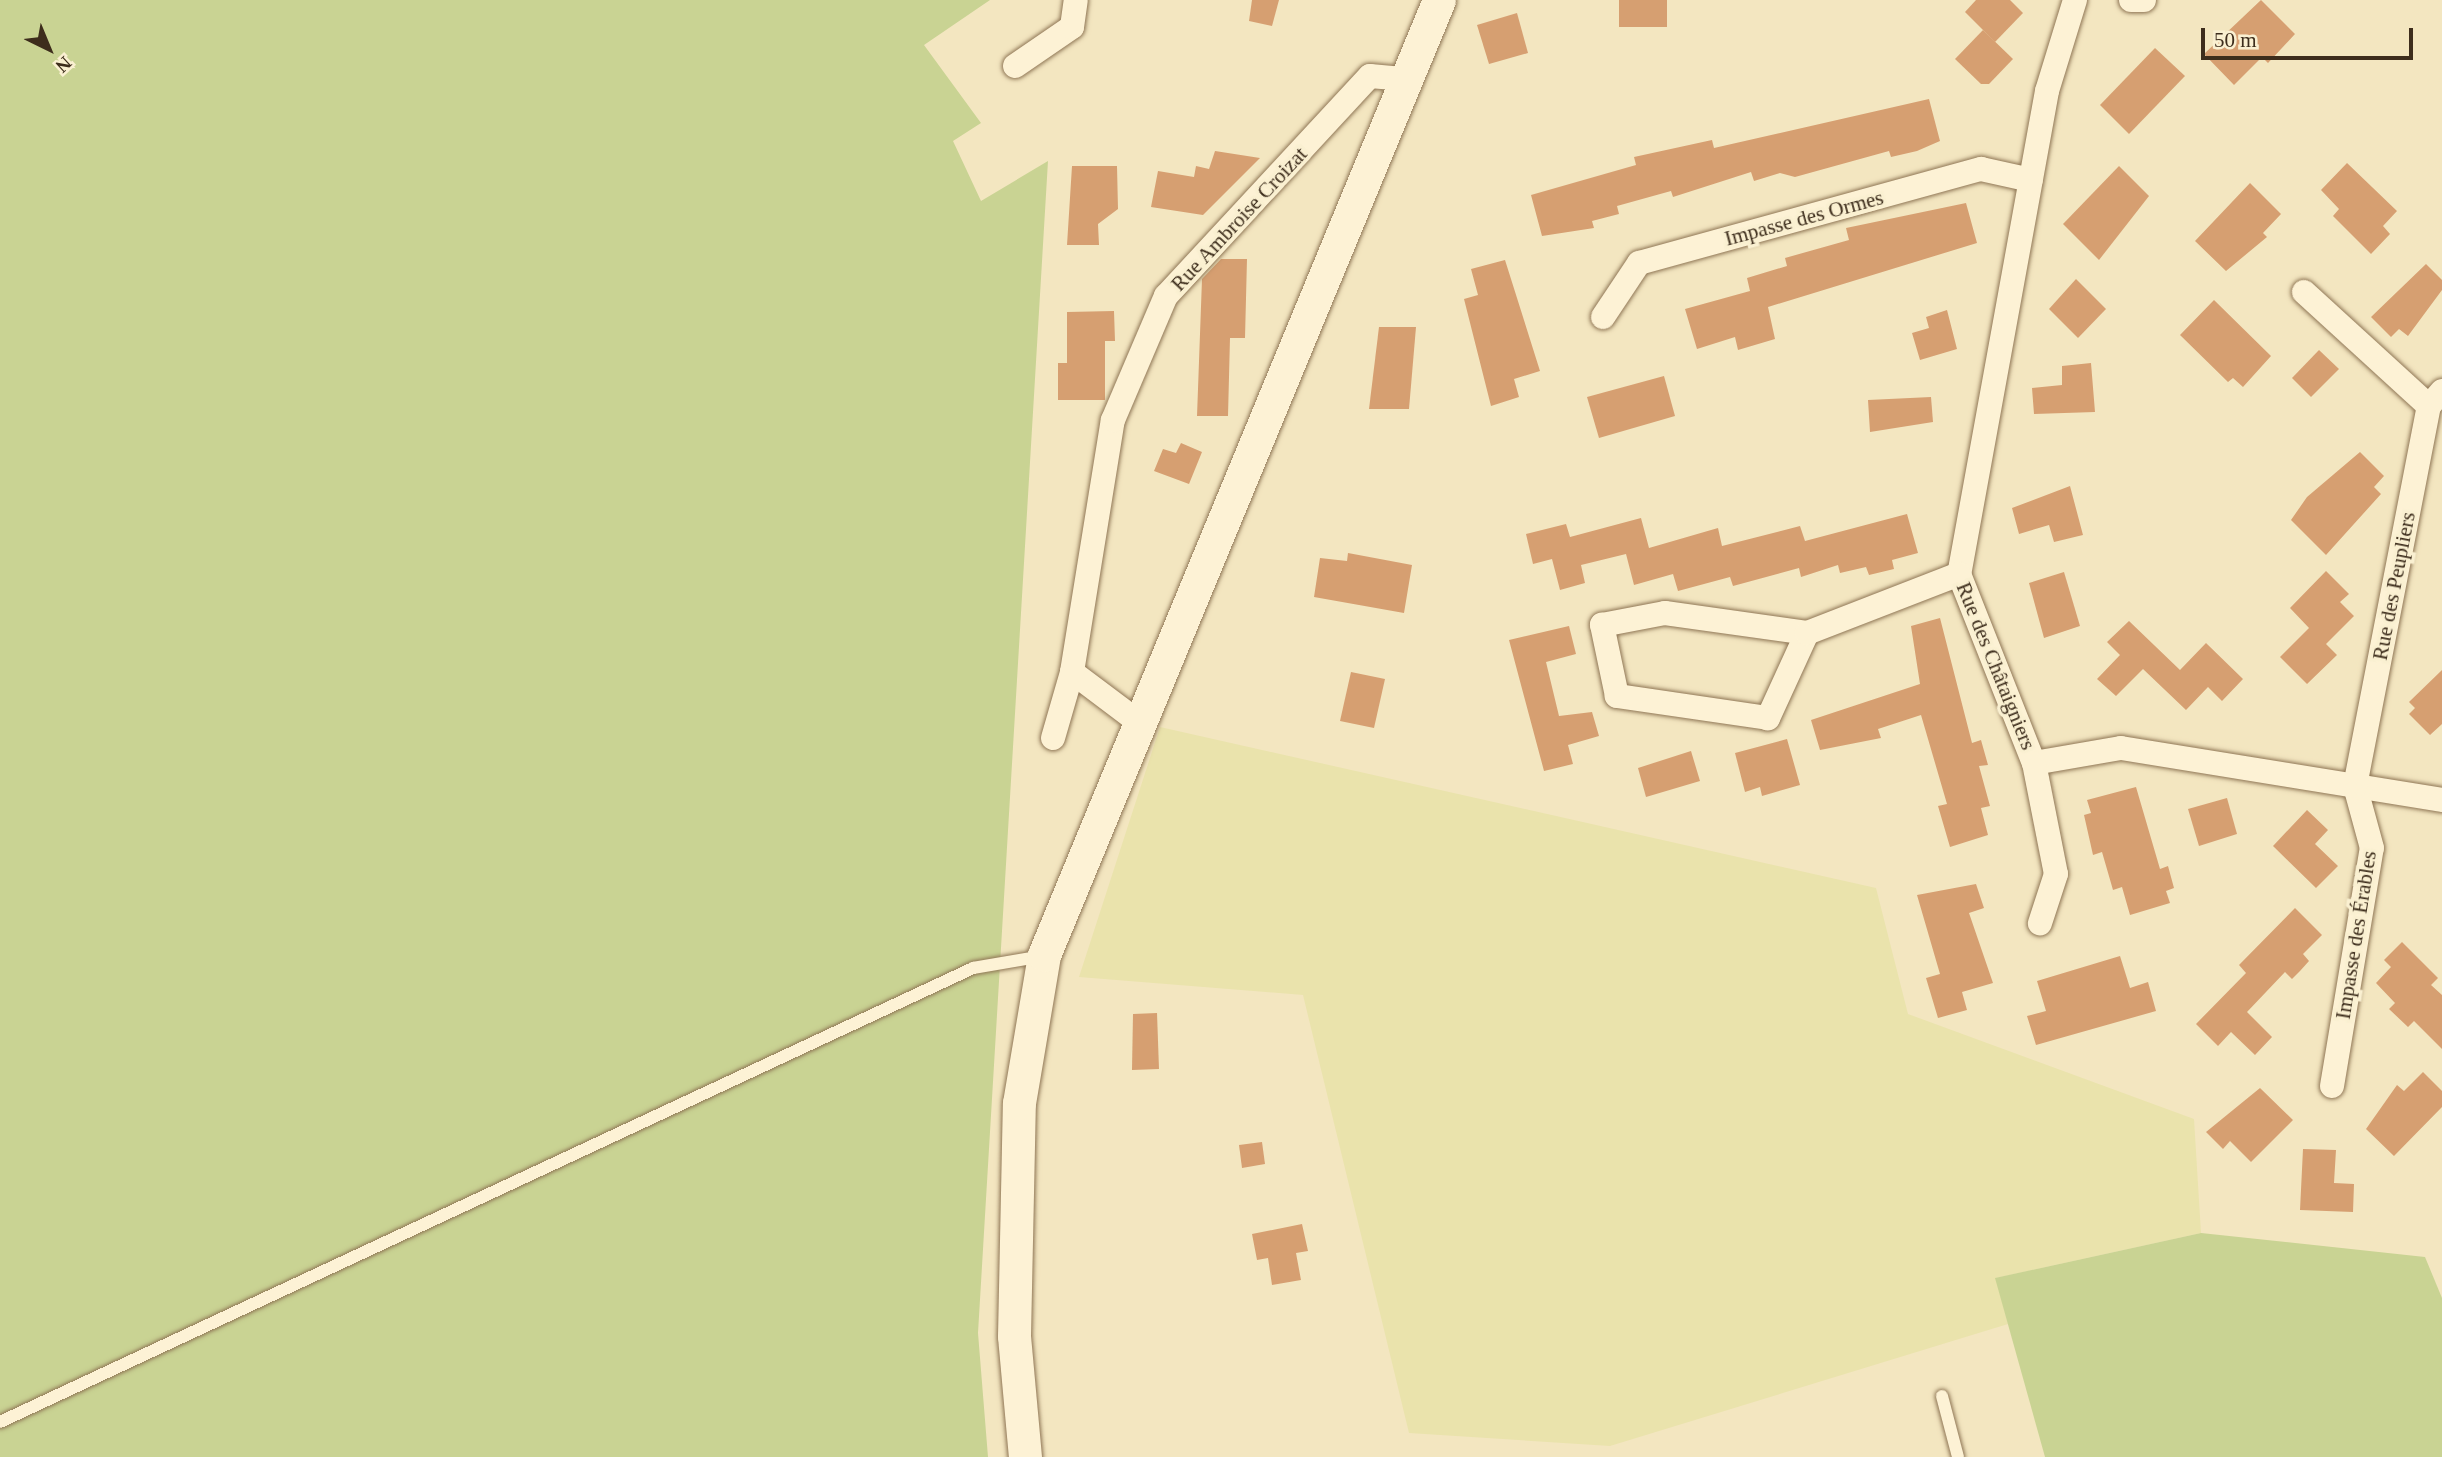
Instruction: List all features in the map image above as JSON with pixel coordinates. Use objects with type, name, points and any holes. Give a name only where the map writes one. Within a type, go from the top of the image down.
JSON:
[{"type":"main road","points":[[1025,1457],[1014,1336],[1019,1102],[1044,956],[1136,720],[1439,0]]},
{"type":"street","points":[[1015,66],[1072,27],[1076,0]]},
{"type":"street","name":"Rue des Châtaigniers","points":[[2075,0],[2047,90],[1959,574],[2034,763],[2121,748],[2442,800]]},
{"type":"street","points":[[2131,0],[2144,0]]},
{"type":"street","name":"Rue Ambroise Croizat","points":[[1053,738],[1072,672],[1113,420],[1166,296],[1370,76],[1404,79]]},
{"type":"street","name":"Impasse des Ormes","points":[[1603,317],[1639,264],[1981,169],[2031,180]]},
{"type":"street","points":[[2304,292],[2436,398]]},
{"type":"street","name":"Rue des Peupliers","points":[[2354,786],[2436,398]]},
{"type":"street","points":[[1807,633],[1768,718],[1617,696],[1602,625],[1665,613],[1807,633],[1959,574]]},
{"type":"street","points":[[1072,672],[1136,720]]},
{"type":"street","points":[[2034,763],[2056,874],[2040,923]]},
{"type":"street","name":"Impasse des Érables","points":[[2332,1086],[2372,848],[2354,786]]},
{"type":"lane","points":[[0,1422],[973,968],[1044,956]]},
{"type":"lane","points":[[1941,1396],[1958,1457]]},
{"type":"shaded area","points":[[1160,727],[1876,888],[1908,1014],[2194,1119],[2201,1233],[1996,1278],[2008,1324],[1610,1446],[1409,1433],[1303,995],[1079,977]]},
{"type":"green space","points":[[0,0],[990,0],[924,45],[981,123],[953,141],[981,201],[1048,161],[978,1333],[988,1457],[0,1457]]},
{"type":"green space","points":[[2201,1233],[2425,1257],[2442,1298],[2442,1457],[2045,1457],[1995,1278]]},
{"type":"building","points":[[1252,0],[1279,0],[1272,26],[1249,21]]},
{"type":"building","points":[[1619,0],[1667,0],[1667,27],[1619,27]]},
{"type":"building","points":[[1976,0],[2010,0],[2023,13],[1995,42],[1965,12]]},
{"type":"building","points":[[2261,0],[2295,34],[2268,63],[2262,57],[2234,85],[2204,54]]},
{"type":"building","points":[[1517,13],[1528,53],[1489,64],[1477,25]]},
{"type":"building","points":[[1983,30],[2013,59],[1989,84],[1981,84],[1955,59]]},
{"type":"building","points":[[2155,48],[2185,76],[2129,134],[2100,105]]},
{"type":"building","points":[[1929,99],[1940,141],[1917,151],[1891,157],[1889,151],[1795,177],[1780,173],[1754,181],[1751,172],[1673,197],[1671,191],[1617,206],[1619,214],[1592,221],[1594,228],[1542,236],[1531,195],[1636,165],[1634,157],[1712,140],[1714,148]]},
{"type":"building","points":[[1215,151],[1260,158],[1203,215],[1151,207],[1158,171],[1194,177],[1196,166],[1209,169]]},
{"type":"building","points":[[2347,163],[2397,211],[2383,226],[2390,234],[2371,254],[2333,216],[2339,209],[2321,190]]},
{"type":"building","points":[[1072,166],[1117,166],[1118,209],[1098,224],[1099,245],[1067,245]]},
{"type":"building","points":[[2119,166],[2149,196],[2099,260],[2063,224]]},
{"type":"building","points":[[2250,183],[2281,214],[2263,233],[2267,237],[2226,271],[2195,241]]},
{"type":"building","points":[[1966,203],[1977,243],[1768,307],[1775,339],[1738,350],[1735,337],[1697,349],[1685,309],[1750,291],[1747,278],[1787,266],[1785,258],[1849,240],[1846,228]]},
{"type":"building","points":[[1221,259],[1247,259],[1245,338],[1230,338],[1228,416],[1197,416],[1202,279]]},
{"type":"building","points":[[1505,260],[1540,371],[1514,379],[1519,397],[1491,406],[1464,299],[1478,295],[1471,269]]},
{"type":"building","points":[[2426,264],[2442,280],[2442,290],[2408,336],[2399,329],[2391,337],[2371,317]]},
{"type":"building","points":[[2076,279],[2106,309],[2078,338],[2049,309]]},
{"type":"building","points":[[2214,300],[2271,356],[2243,387],[2233,378],[2228,382],[2180,335]]},
{"type":"building","points":[[1947,310],[1957,349],[1920,360],[1912,333],[1929,328],[1926,317]]},
{"type":"building","points":[[1114,311],[1115,341],[1105,341],[1105,400],[1058,400],[1058,363],[1067,363],[1067,312]]},
{"type":"building","points":[[1379,327],[1416,327],[1409,409],[1369,409]]},
{"type":"building","points":[[2319,350],[2339,369],[2311,397],[2292,378]]},
{"type":"building","points":[[2091,363],[2095,412],[2034,414],[2032,388],[2062,385],[2062,366]]},
{"type":"building","points":[[1664,376],[1675,416],[1599,438],[1587,397]]},
{"type":"building","points":[[1931,397],[1933,422],[1870,432],[1868,400]]},
{"type":"building","points":[[1181,443],[1202,452],[1189,484],[1154,471],[1163,449],[1176,453]]},
{"type":"building","points":[[2360,452],[2384,476],[2374,487],[2381,494],[2326,555],[2291,520],[2307,497]]},
{"type":"building","points":[[2070,486],[2083,535],[2054,542],[2049,525],[2019,534],[2012,508]]},
{"type":"building","points":[[1907,514],[1918,553],[1892,560],[1894,569],[1869,575],[1866,567],[1840,573],[1838,565],[1801,577],[1799,568],[1733,586],[1730,577],[1678,591],[1673,574],[1634,585],[1626,554],[1581,565],[1585,583],[1560,590],[1552,559],[1533,564],[1526,534],[1566,524],[1570,537],[1641,518],[1649,548],[1718,528],[1722,546],[1800,526],[1805,541]]},
{"type":"building","points":[[1348,553],[1412,565],[1404,613],[1314,597],[1320,558],[1347,561]]},
{"type":"building","points":[[2326,571],[2349,594],[2340,602],[2354,616],[2326,644],[2337,655],[2307,684],[2280,657],[2309,628],[2290,608]]},
{"type":"building","points":[[2064,572],[2080,626],[2044,638],[2029,583]]},
{"type":"building","points":[[1940,618],[1972,743],[1981,740],[1988,765],[1979,766],[1990,806],[1981,808],[1988,835],[1950,847],[1938,806],[1947,804],[1921,715],[1878,729],[1881,738],[1820,750],[1811,720],[1920,684],[1911,626]]},
{"type":"building","points":[[2129,621],[2180,670],[2206,643],[2243,679],[2222,701],[2208,687],[2186,710],[2143,669],[2116,696],[2097,679],[2120,655],[2107,642]]},
{"type":"building","points":[[1569,626],[1576,654],[1546,662],[1559,716],[1592,712],[1599,736],[1568,745],[1573,764],[1544,771],[1509,640]]},
{"type":"building","points":[[2442,670],[2442,724],[2430,735],[2409,714],[2415,708],[2409,702]]},
{"type":"building","points":[[1351,672],[1385,679],[1374,728],[1340,721]]},
{"type":"building","points":[[1787,739],[1800,785],[1762,796],[1760,787],[1745,792],[1735,753]]},
{"type":"building","points":[[1691,751],[1700,781],[1646,797],[1638,768]]},
{"type":"building","points":[[2136,787],[2160,869],[2168,866],[2174,888],[2166,891],[2170,903],[2130,915],[2122,887],[2113,890],[2102,852],[2093,855],[2084,815],[2091,813],[2087,800]]},
{"type":"building","points":[[2227,798],[2237,834],[2199,846],[2188,809]]},
{"type":"building","points":[[2307,810],[2328,830],[2315,844],[2338,866],[2316,888],[2273,846]]},
{"type":"building","points":[[1976,884],[1984,908],[1969,913],[1993,983],[1962,992],[1967,1010],[1938,1018],[1926,978],[1940,974],[1917,895]]},
{"type":"building","points":[[2295,908],[2322,935],[2303,954],[2309,961],[2300,971],[2292,979],[2285,972],[2247,1012],[2272,1037],[2255,1055],[2231,1032],[2218,1046],[2196,1024],[2246,973],[2239,965]]},
{"type":"building","points":[[2402,942],[2438,978],[2431,985],[2442,995],[2442,1049],[2414,1021],[2408,1027],[2389,1009],[2395,1003],[2376,983],[2391,967],[2384,960]]},
{"type":"building","points":[[2120,956],[2130,988],[2148,982],[2156,1011],[2036,1045],[2027,1016],[2046,1011],[2037,981]]},
{"type":"building","points":[[1157,1013],[1159,1069],[1132,1070],[1133,1014]]},
{"type":"building","points":[[2423,1072],[2442,1091],[2442,1107],[2394,1156],[2366,1129],[2397,1085],[2404,1091]]},
{"type":"building","points":[[2260,1088],[2293,1120],[2251,1162],[2230,1141],[2223,1149],[2206,1132]]},
{"type":"building","points":[[1262,1142],[1265,1164],[1242,1168],[1239,1145]]},
{"type":"building","points":[[2303,1149],[2336,1150],[2334,1183],[2354,1184],[2353,1212],[2300,1210]]},
{"type":"building","points":[[1302,1224],[1308,1251],[1296,1253],[1301,1280],[1272,1285],[1268,1258],[1257,1260],[1252,1234]]}]
